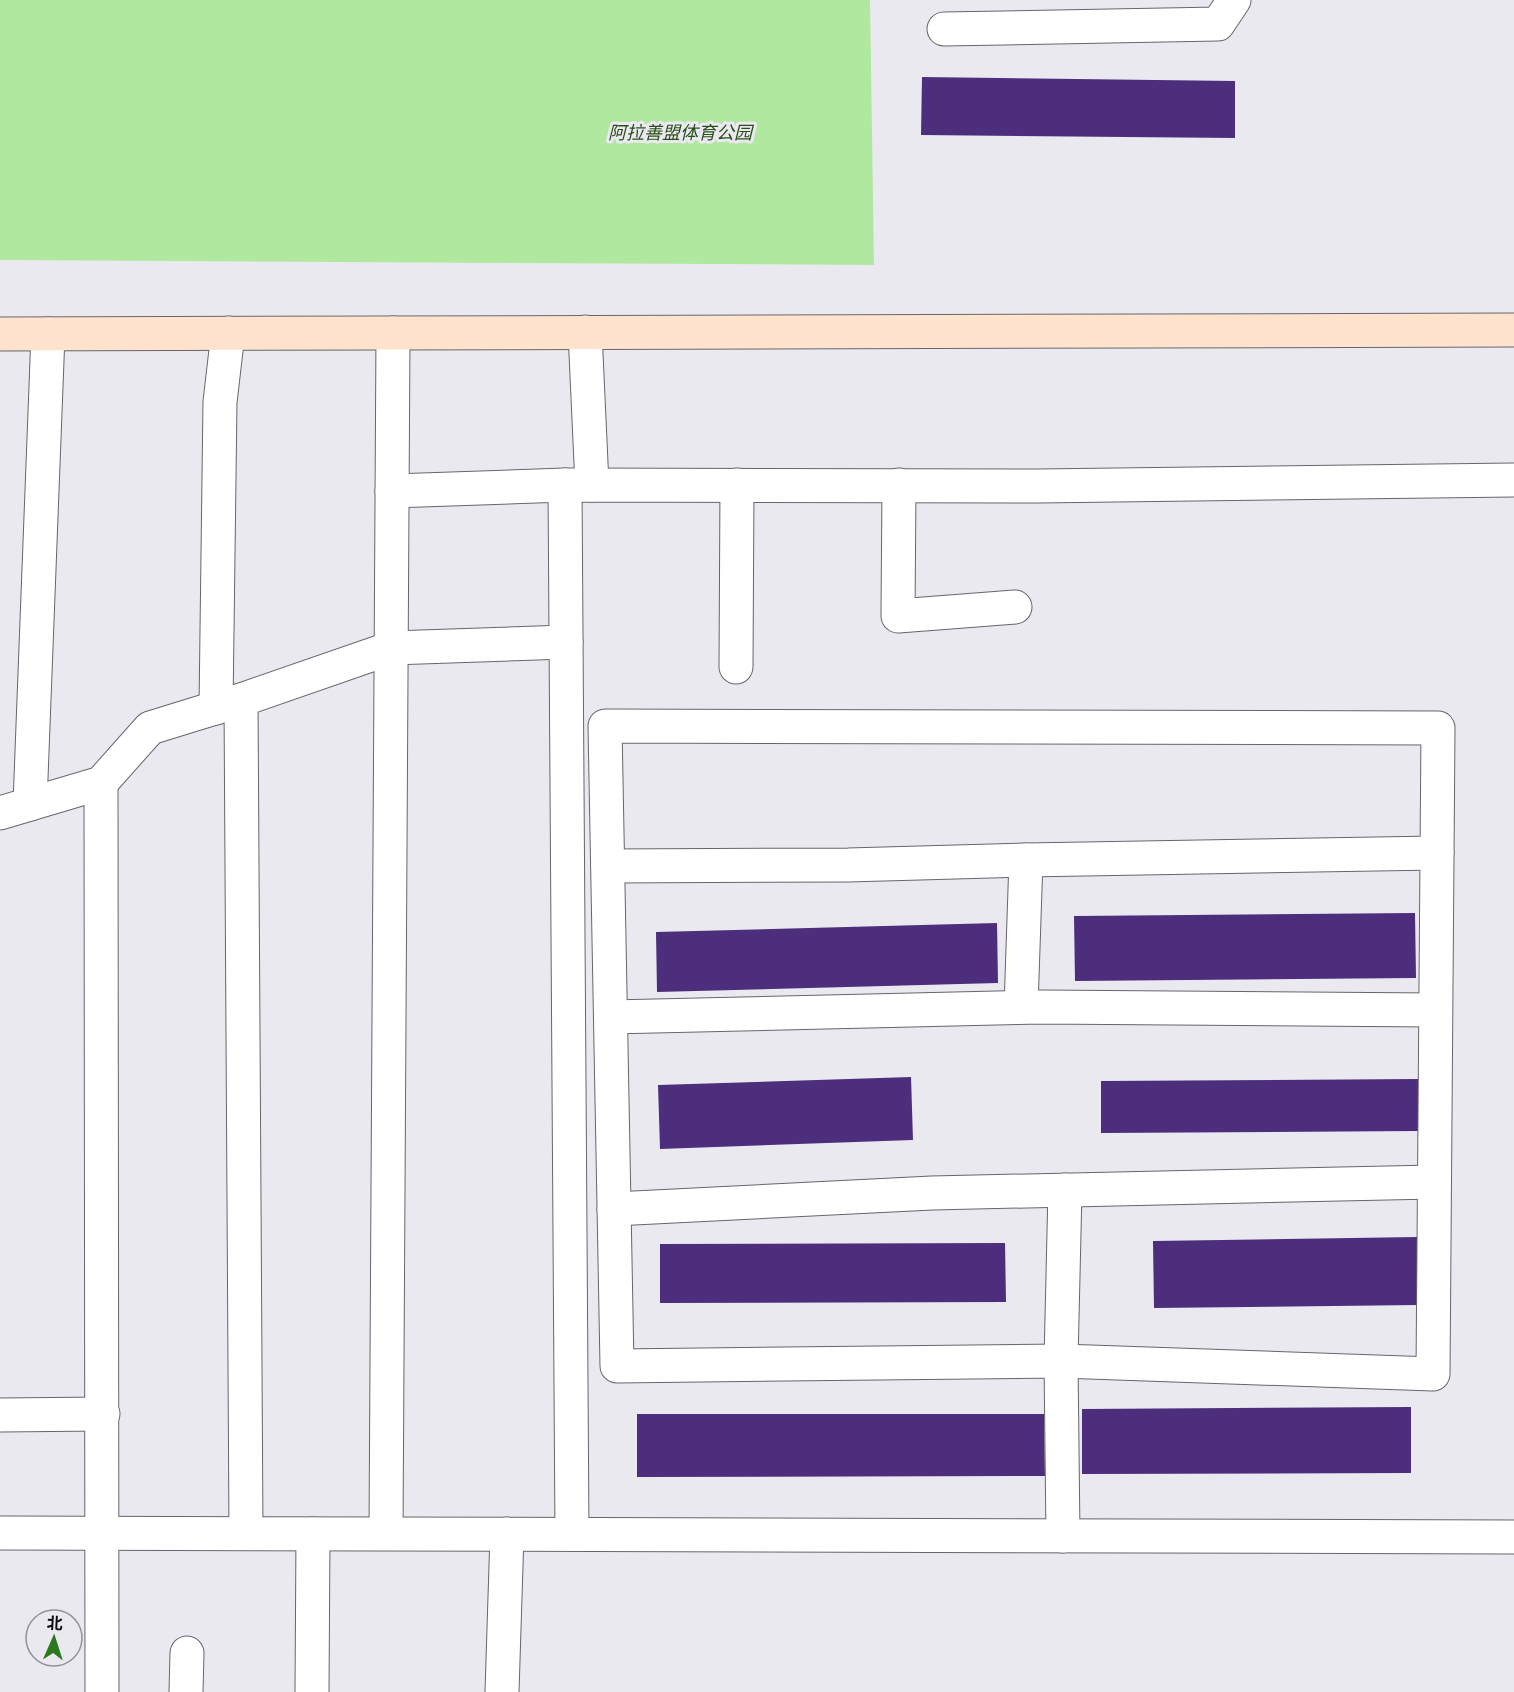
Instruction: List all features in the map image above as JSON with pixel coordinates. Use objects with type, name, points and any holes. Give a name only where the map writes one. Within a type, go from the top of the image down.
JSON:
[{"type":"street","points":[[944,29],[1218,24],[1234,0]]},
{"type":"street","points":[[0,334],[1514,330]]},
{"type":"street","points":[[572,1534],[566,642],[579,485],[585,332]]},
{"type":"street","points":[[228,333],[220,402],[246,1533]]},
{"type":"street","points":[[386,1533],[393,333]]},
{"type":"street","points":[[48,334],[15,808],[101,783],[150,728],[391,648],[566,642]]},
{"type":"street","points":[[392,491],[579,485],[1039,486],[1514,480]]},
{"type":"street","points":[[736,667],[737,485]]},
{"type":"street","points":[[899,485],[898,616],[1015,607]]},
{"type":"street","points":[[605,726],[1438,728],[1437,854],[1433,1374],[1060,1361],[617,1366],[605,726]]},
{"type":"street","points":[[101,783],[102,1692]]},
{"type":"street","points":[[608,866],[848,865],[1437,854]]},
{"type":"street","points":[[1021,1007],[1026,860]]},
{"type":"street","points":[[611,1017],[1021,1007],[1435,1011]]},
{"type":"street","points":[[614,1209],[921,1193],[1434,1182]]},
{"type":"street","points":[[1063,1536],[1060,1361],[1065,1190]]},
{"type":"street","points":[[0,1415],[103,1414]]},
{"type":"street","points":[[0,1533],[1514,1537]]},
{"type":"street","points":[[312,1692],[313,1534]]},
{"type":"street","points":[[502,1692],[507,1534]]},
{"type":"street","points":[[186,1692],[187,1653]]},
{"type":"green space","name":"阿拉善盟体育公园","points":[[0,0],[870,0],[874,265],[0,260]]},
{"type":"building","points":[[922,77],[1235,81],[1235,138],[921,135]]},
{"type":"building","points":[[1415,913],[1416,978],[1075,981],[1074,916]]},
{"type":"building","points":[[997,923],[998,983],[657,992],[656,932]]},
{"type":"building","points":[[911,1077],[913,1140],[660,1149],[658,1085]]},
{"type":"building","points":[[1418,1079],[1418,1131],[1101,1133],[1101,1081]]},
{"type":"building","points":[[1417,1237],[1418,1305],[1154,1308],[1153,1241]]},
{"type":"building","points":[[1005,1243],[1006,1302],[660,1303],[660,1244]]},
{"type":"building","points":[[1411,1407],[1411,1473],[1082,1474],[1082,1409]]},
{"type":"building","points":[[637,1414],[1044,1414],[1045,1476],[637,1477]]}]
